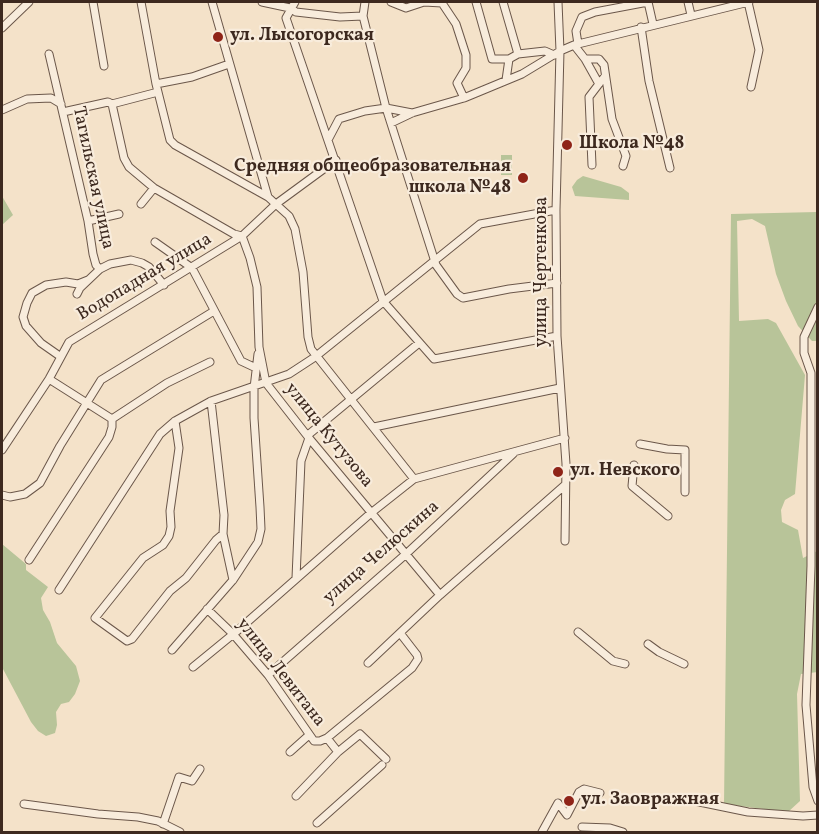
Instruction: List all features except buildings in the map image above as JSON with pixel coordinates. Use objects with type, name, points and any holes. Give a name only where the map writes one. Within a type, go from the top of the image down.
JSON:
[{"type":"street","points":[[2,28],[29,2]]},
{"type":"street","points":[[93,2],[104,66]]},
{"type":"street","points":[[141,2],[167,134],[175,145],[268,197],[289,216],[295,229],[303,272],[308,337],[315,357],[414,479]]},
{"type":"street","points":[[212,2],[268,197]]},
{"type":"street","points":[[263,2],[292,5]]},
{"type":"street","points":[[365,2],[363,16],[386,108],[436,265],[457,294],[463,298],[509,289],[557,284]]},
{"type":"street","points":[[391,2],[406,8],[424,2],[442,2],[456,24],[466,55],[466,68],[457,83],[464,98]]},
{"type":"street","points":[[476,2],[492,59],[509,59],[518,54],[545,51],[557,53]]},
{"type":"street","points":[[503,2],[518,54]]},
{"type":"street","name":"улица Чертенкова","points":[[558,2],[557,336],[565,438],[565,542]]},
{"type":"street","points":[[599,84],[576,45],[576,31],[582,17],[595,12],[648,2],[653,24]]},
{"type":"street","points":[[688,2],[691,15]]},
{"type":"street","points":[[391,123],[412,113],[464,98],[522,74],[557,53],[576,45],[653,24],[749,2],[759,50],[751,87]]},
{"type":"street","points":[[292,5],[296,12],[340,17],[363,16]]},
{"type":"street","points":[[292,5],[286,18],[383,301],[434,359],[557,336]]},
{"type":"street","points":[[641,27],[649,81],[670,168]]},
{"type":"street","name":"Тагильская улица","points":[[50,54],[88,221],[93,254],[99,269],[130,260],[149,267],[164,285]]},
{"type":"street","points":[[506,80],[509,59]]},
{"type":"street","points":[[585,59],[599,59],[604,65],[612,119],[626,156],[623,166]]},
{"type":"street","points":[[156,84],[192,77],[230,64]]},
{"type":"street","points":[[592,165],[589,97],[605,76]]},
{"type":"street","points":[[2,110],[27,99],[51,98],[62,108],[108,102],[112,104],[158,92]]},
{"type":"street","points":[[112,104],[124,158],[129,167],[154,188],[234,234],[242,236]]},
{"type":"street","points":[[329,138],[339,119],[365,111],[386,108],[412,113]]},
{"type":"street","name":"Водопадная улица","points":[[2,450],[49,379],[69,342],[242,236],[276,204],[336,160]]},
{"type":"street","points":[[141,204],[154,188]]},
{"type":"street","points":[[59,590],[160,434],[175,421],[212,401],[289,374],[315,357],[480,224],[556,210]]},
{"type":"street","points":[[88,221],[119,214]]},
{"type":"street","name":"улица Кутузова","points":[[242,236],[257,287],[259,347],[266,382],[440,595]]},
{"type":"street","points":[[155,242],[192,268],[241,361],[256,368]]},
{"type":"street","points":[[78,294],[80,288],[99,269]]},
{"type":"street","points":[[61,357],[41,343],[26,326],[23,317],[27,303],[32,293],[46,285],[66,282],[78,284],[88,280]]},
{"type":"street","points":[[818,307],[804,337],[804,353],[811,373],[811,566],[806,705],[813,787],[818,801]]},
{"type":"street","points":[[2,495],[10,497],[25,494],[40,483],[100,380],[214,310]]},
{"type":"street","points":[[296,578],[301,461],[308,436],[419,343]]},
{"type":"street","points":[[172,650],[233,580],[255,550],[261,530],[254,388],[259,347]]},
{"type":"street","points":[[112,420],[167,383],[210,362]]},
{"type":"street","points":[[49,379],[112,420]]},
{"type":"street","points":[[374,427],[560,388]]},
{"type":"street","points":[[212,401],[224,515],[223,534],[233,580]]},
{"type":"street","points":[[29,560],[109,437],[112,420]]},
{"type":"street","points":[[175,421],[179,448],[170,511],[169,536],[163,545],[143,558],[95,618],[127,641],[132,639],[170,591],[186,578],[223,534]]},
{"type":"street","points":[[193,667],[371,513],[414,479],[565,438]]},
{"type":"street","points":[[640,444],[685,450],[685,492]]},
{"type":"street","name":"улица Челюскина","points":[[268,675],[406,554],[515,453]]},
{"type":"street","points":[[634,465],[632,486],[668,516]]},
{"type":"street","points":[[368,663],[440,595],[565,485]]},
{"type":"street","name":"улица Левитана","points":[[207,609],[233,634],[268,675],[314,741],[327,738],[412,668],[418,659],[417,655],[400,633]]},
{"type":"street","points":[[578,632],[613,661],[625,664]]},
{"type":"street","points":[[648,644],[665,656],[684,664]]},
{"type":"street","points":[[296,795],[338,752],[360,734],[384,762],[317,823]]},
{"type":"street","points":[[290,752],[309,735]]},
{"type":"street","points":[[327,738],[338,752]]},
{"type":"street","points":[[163,824],[179,777],[192,781],[200,769]]},
{"type":"street","points":[[542,832],[558,803],[567,815],[579,792],[584,789],[600,794]]},
{"type":"street","points":[[680,798],[748,812],[818,815]]},
{"type":"street","points":[[24,804],[138,817],[163,824],[180,832]]},
{"type":"street","points":[[582,827],[610,828],[623,832]]},
{"type":"green space","points":[[501,155],[512,155],[512,175],[501,175]]},
{"type":"green space","points":[[583,176],[621,187],[629,193],[629,200],[575,196],[572,187]]},
{"type":"green space","points":[[2,196],[13,215],[2,225]]},
{"type":"green space","points":[[817,212],[817,341],[812,341],[798,326],[786,301],[776,274],[765,226],[752,219],[737,221],[739,321],[768,319],[776,323],[805,375],[795,494],[785,500],[781,510],[782,522],[798,530],[803,558],[817,551],[818,672],[801,674],[797,694],[800,801],[788,812],[724,804],[731,214]]},
{"type":"green space","points":[[2,544],[26,564],[26,570],[48,587],[41,598],[43,610],[57,643],[76,666],[80,681],[69,702],[61,704],[56,712],[55,733],[46,736],[38,731],[31,722],[2,669]]},
{"type":"place","name":"ул. Лысогорская","points":[[218,37]]},
{"type":"place","name":"Школа №48","points":[[567,145]]},
{"type":"place","name":"Средняя общеобразовательная школа №48","points":[[523,178]]},
{"type":"place","name":"ул. Невского","points":[[558,472]]},
{"type":"place","name":"ул. Заовражная","points":[[569,801]]}]
